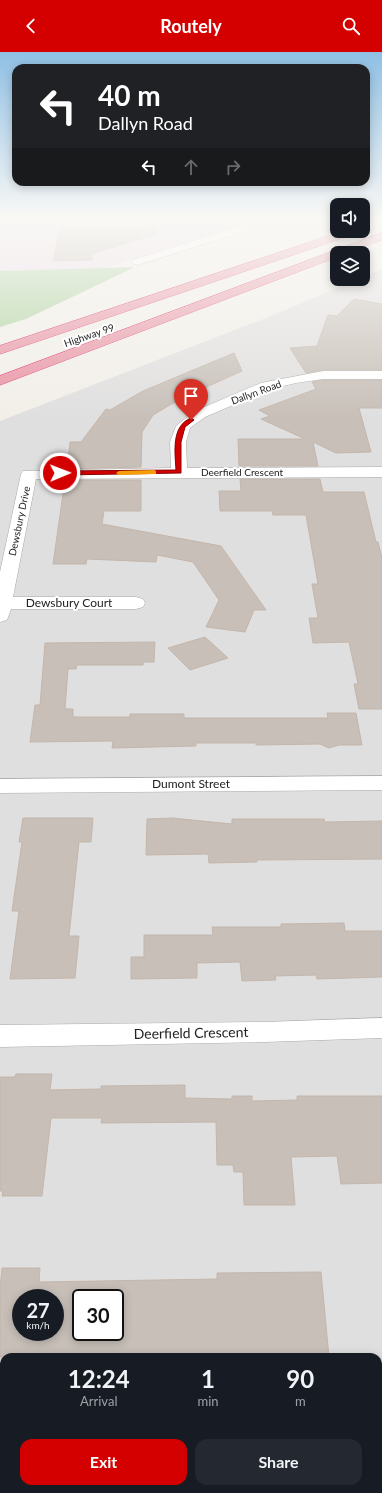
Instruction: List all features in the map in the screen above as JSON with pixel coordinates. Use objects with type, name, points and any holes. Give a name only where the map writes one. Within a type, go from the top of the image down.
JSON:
[{"type":"highway","points":[[0,343],[191,285]]},
{"type":"highway","name":"Highway 99","points":[[0,350],[195,285]]},
{"type":"highway","name":"Highway 99","points":[[57,346],[235,285]]},
{"type":"highway","points":[[0,381],[251,285]]},
{"type":"street","name":"Dallyn Road","points":[[179,472],[178,442],[182,426],[200,414],[266,386],[296,379],[323,375],[382,375]]},
{"type":"street","name":"Deerfield Crescent","points":[[29,474],[382,472]]},
{"type":"street","name":"Dewsbury Drive","points":[[1,610],[29,474]]},
{"type":"street","name":"Dewsbury Court","points":[[1,610],[136,602]]},
{"type":"street","name":"Dumont Street","points":[[0,786],[382,783]]},
{"type":"street","name":"Deerfield Crescent","points":[[0,1036],[264,1032],[382,1028]]},
{"type":"shaded area","points":[[382,285],[382,1353],[0,1353],[0,421],[266,318],[342,286]]},
{"type":"green space","points":[[0,285],[97,285],[26,319],[0,327]]},
{"type":"building","points":[[354,299],[382,304],[382,370],[323,370],[306,373],[290,348],[317,346],[328,315],[337,316]]},
{"type":"building","points":[[234,353],[242,371],[182,398],[153,415],[142,432],[141,467],[67,469],[70,442],[81,442],[106,409],[110,410],[143,391]]},
{"type":"building","points":[[323,380],[382,380],[382,408],[359,408],[371,452],[336,453],[313,442],[318,466],[239,466],[238,439],[305,439],[261,419],[270,416],[259,410],[316,389],[312,382]]},
{"type":"building","points":[[240,479],[320,479],[323,492],[364,492],[376,542],[378,542],[382,558],[382,709],[359,709],[354,684],[358,684],[349,642],[313,643],[309,618],[318,618],[312,584],[318,584],[306,515],[273,515],[272,511],[220,511],[219,491],[241,491]]},
{"type":"building","points":[[65,480],[141,480],[141,511],[104,511],[102,524],[221,546],[266,610],[254,610],[245,632],[206,627],[219,600],[193,562],[157,555],[156,562],[87,559],[86,564],[53,564]]},
{"type":"building","points":[[205,637],[228,658],[190,670],[168,648]]},
{"type":"building","points":[[155,642],[154,662],[144,662],[143,665],[77,665],[76,669],[68,669],[65,709],[73,709],[73,717],[130,717],[130,714],[184,714],[184,718],[328,718],[327,713],[356,713],[362,745],[339,745],[329,748],[320,744],[256,745],[256,743],[196,743],[196,746],[112,748],[113,741],[30,742],[35,705],[40,705],[45,643]]},
{"type":"building","points":[[23,818],[93,818],[91,842],[79,842],[69,936],[79,936],[75,978],[10,979],[19,911],[12,911],[22,842],[19,842]]},
{"type":"building","points":[[172,818],[232,824],[232,819],[324,819],[325,822],[382,821],[382,859],[257,860],[257,862],[209,863],[208,854],[146,855],[147,819]]},
{"type":"building","points":[[344,923],[345,931],[382,931],[382,977],[317,979],[316,975],[275,976],[276,980],[242,981],[240,962],[197,963],[197,978],[131,979],[131,957],[144,957],[144,935],[213,935],[212,927],[281,927],[281,924]]},
{"type":"building","points":[[16,1074],[52,1074],[50,1090],[101,1089],[101,1086],[185,1085],[185,1098],[232,1099],[232,1096],[252,1096],[252,1101],[297,1100],[297,1096],[382,1096],[382,1183],[341,1184],[337,1156],[291,1157],[295,1205],[244,1205],[243,1172],[234,1172],[233,1165],[217,1165],[216,1122],[101,1123],[102,1118],[51,1118],[42,1196],[2,1196],[3,1191],[0,1191],[0,1077],[15,1077]]},
{"type":"building","points":[[2,1268],[40,1268],[39,1282],[217,1279],[217,1273],[321,1272],[329,1353],[0,1353],[0,1288]]},
{"type":"slow traffic","points":[[119,473],[154,472]]},
{"type":"route","points":[[60,473],[179,472],[178,442],[182,426],[191,420]]}]
